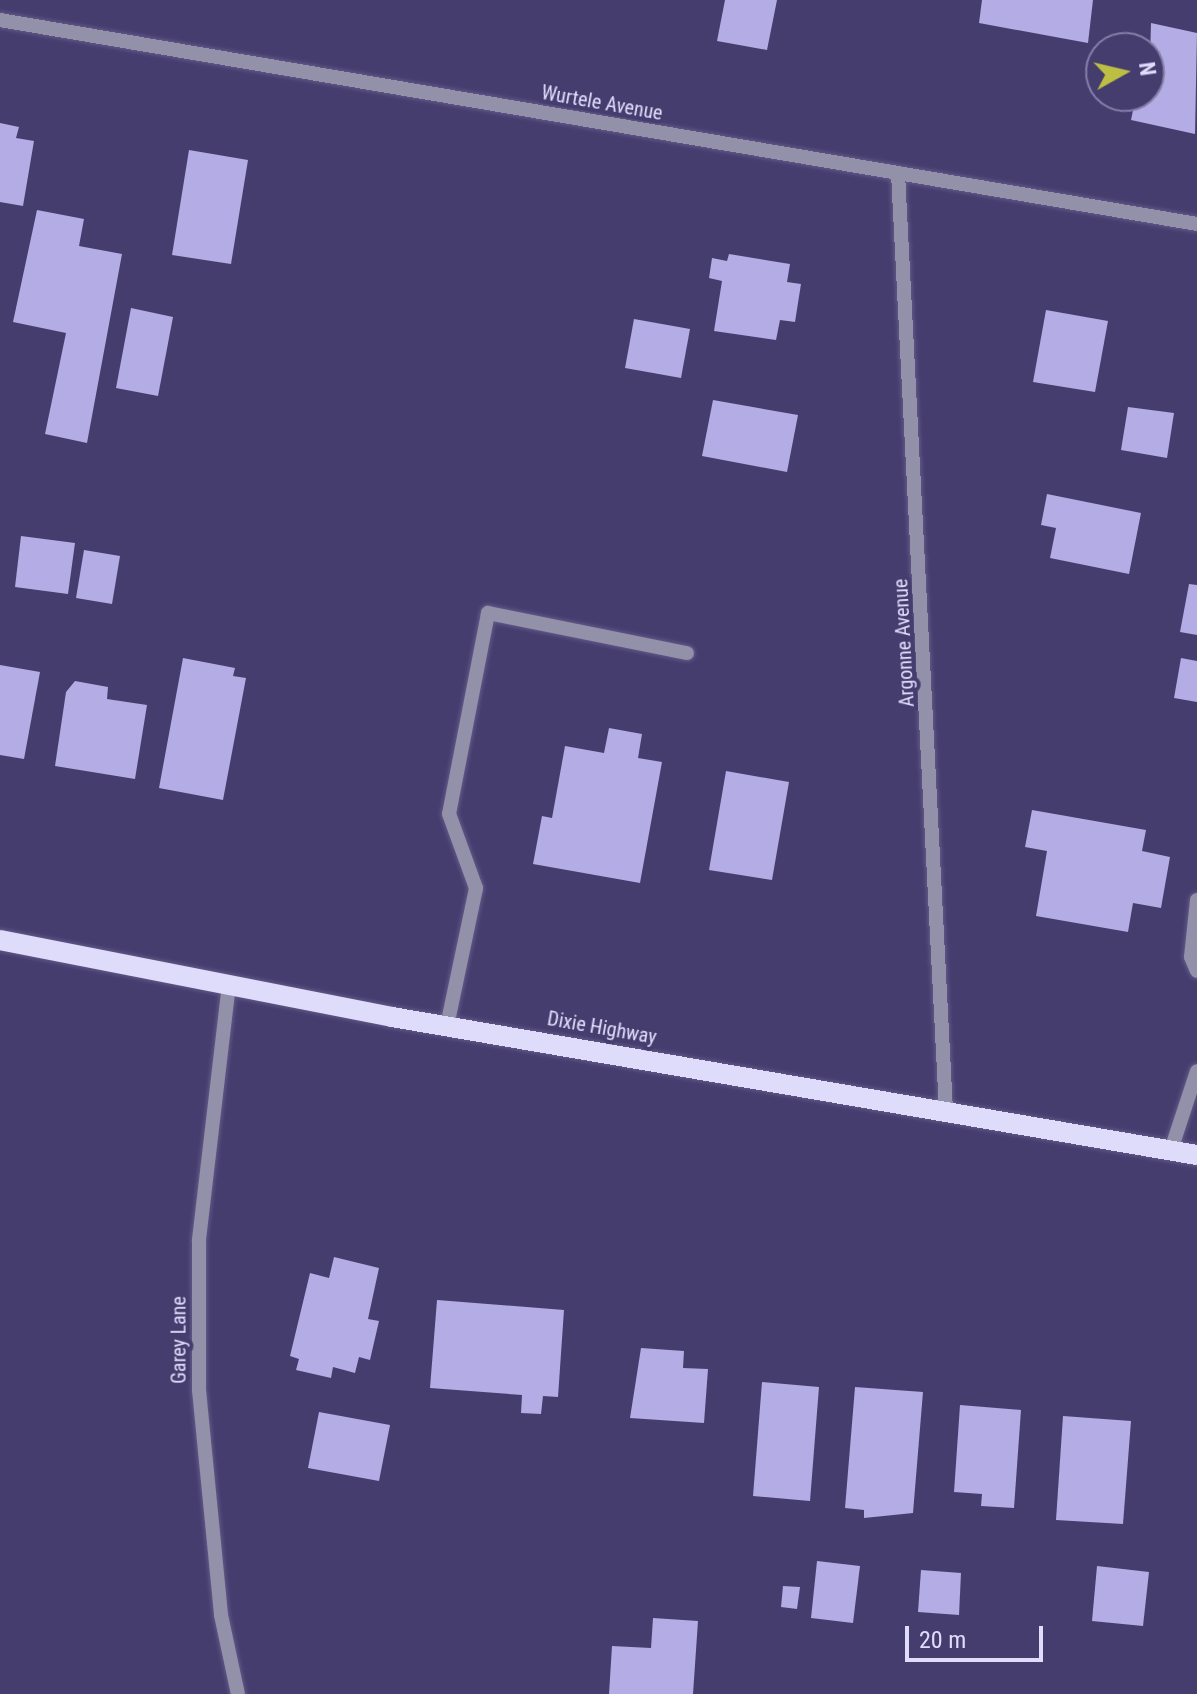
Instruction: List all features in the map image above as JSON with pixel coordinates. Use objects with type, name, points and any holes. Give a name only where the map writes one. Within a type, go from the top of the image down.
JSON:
[{"type":"main road","name":"Dixie Highway","points":[[0,940],[447,1026],[1197,1155]]},
{"type":"street","name":"Wurtele Avenue","points":[[0,20],[1197,224]]},
{"type":"street","name":"Argonne Avenue","points":[[898,173],[946,1111]]},
{"type":"street","points":[[447,1026],[476,888],[449,814],[488,613],[687,653]]},
{"type":"street","points":[[1197,900],[1191,957],[1197,971]]},
{"type":"street","name":"Garey Lane","points":[[229,984],[200,1226],[199,1390],[221,1615],[238,1694]]},
{"type":"street","points":[[1171,1150],[1197,1071]]},
{"type":"building","points":[[725,0],[777,0],[767,50],[717,41]]},
{"type":"building","points":[[982,0],[1093,0],[1085,42],[979,23]]},
{"type":"building","points":[[1151,23],[1197,33],[1195,134],[1131,120],[1133,112],[1165,112],[1165,32],[1151,32]]},
{"type":"building","points":[[0,123],[19,127],[16,138],[34,141],[23,206],[0,202]]},
{"type":"building","points":[[189,150],[248,160],[231,264],[172,255]]},
{"type":"building","points":[[37,210],[84,219],[79,246],[122,254],[87,443],[45,434],[66,333],[13,322]]},
{"type":"building","points":[[729,254],[790,264],[787,282],[801,284],[795,322],[780,320],[776,340],[714,331],[722,281],[709,278],[712,258],[727,261]]},
{"type":"building","points":[[131,308],[173,317],[158,396],[116,388]]},
{"type":"building","points":[[1046,310],[1108,321],[1095,392],[1033,382]]},
{"type":"building","points":[[634,319],[690,329],[681,378],[625,368]]},
{"type":"building","points":[[713,400],[798,415],[787,472],[702,456]]},
{"type":"building","points":[[1128,407],[1174,413],[1167,458],[1121,450]]},
{"type":"building","points":[[1047,494],[1141,513],[1129,574],[1050,558],[1056,528],[1041,525]]},
{"type":"building","points":[[21,536],[75,543],[68,594],[15,587]]},
{"type":"building","points":[[84,550],[120,556],[112,604],[76,598]]},
{"type":"building","points":[[1189,584],[1197,585],[1197,635],[1180,632]]},
{"type":"building","points":[[183,658],[235,668],[233,676],[246,678],[223,800],[159,788]]},
{"type":"building","points":[[1181,658],[1197,661],[1197,702],[1174,698]]},
{"type":"building","points":[[0,665],[40,672],[24,759],[0,755]]},
{"type":"building","points":[[75,681],[108,687],[107,699],[147,705],[135,779],[55,766],[66,692]]},
{"type":"building","points":[[609,728],[642,734],[638,758],[662,762],[640,883],[533,864],[542,816],[552,818],[565,746],[604,753]]},
{"type":"building","points":[[726,771],[789,782],[772,880],[709,870]]},
{"type":"building","points":[[1032,810],[1146,830],[1142,851],[1170,857],[1161,908],[1133,903],[1128,932],[1036,916],[1047,851],[1025,847]]},
{"type":"building","points":[[334,1257],[379,1268],[368,1319],[379,1321],[370,1360],[359,1357],[355,1373],[333,1367],[331,1378],[296,1370],[299,1359],[290,1356],[310,1273],[329,1278]]},
{"type":"building","points":[[437,1300],[564,1310],[558,1397],[543,1396],[541,1414],[521,1413],[522,1395],[430,1388]]},
{"type":"building","points":[[641,1348],[684,1351],[683,1368],[708,1369],[704,1423],[630,1418]]},
{"type":"building","points":[[762,1382],[819,1387],[810,1501],[753,1496]]},
{"type":"building","points":[[855,1387],[923,1392],[913,1513],[864,1518],[864,1510],[845,1508]]},
{"type":"building","points":[[960,1405],[1021,1410],[1014,1508],[981,1506],[982,1494],[954,1492]]},
{"type":"building","points":[[319,1412],[390,1425],[379,1481],[308,1468]]},
{"type":"building","points":[[1063,1416],[1131,1421],[1123,1524],[1056,1520]]},
{"type":"building","points":[[817,1561],[860,1566],[853,1623],[811,1618]]},
{"type":"building","points":[[1097,1566],[1149,1572],[1143,1626],[1092,1621]]},
{"type":"building","points":[[921,1570],[961,1573],[959,1615],[918,1612]]},
{"type":"building","points":[[783,1586],[800,1587],[797,1609],[781,1607]]},
{"type":"building","points":[[653,1618],[698,1621],[693,1694],[609,1694],[612,1646],[651,1648]]}]
